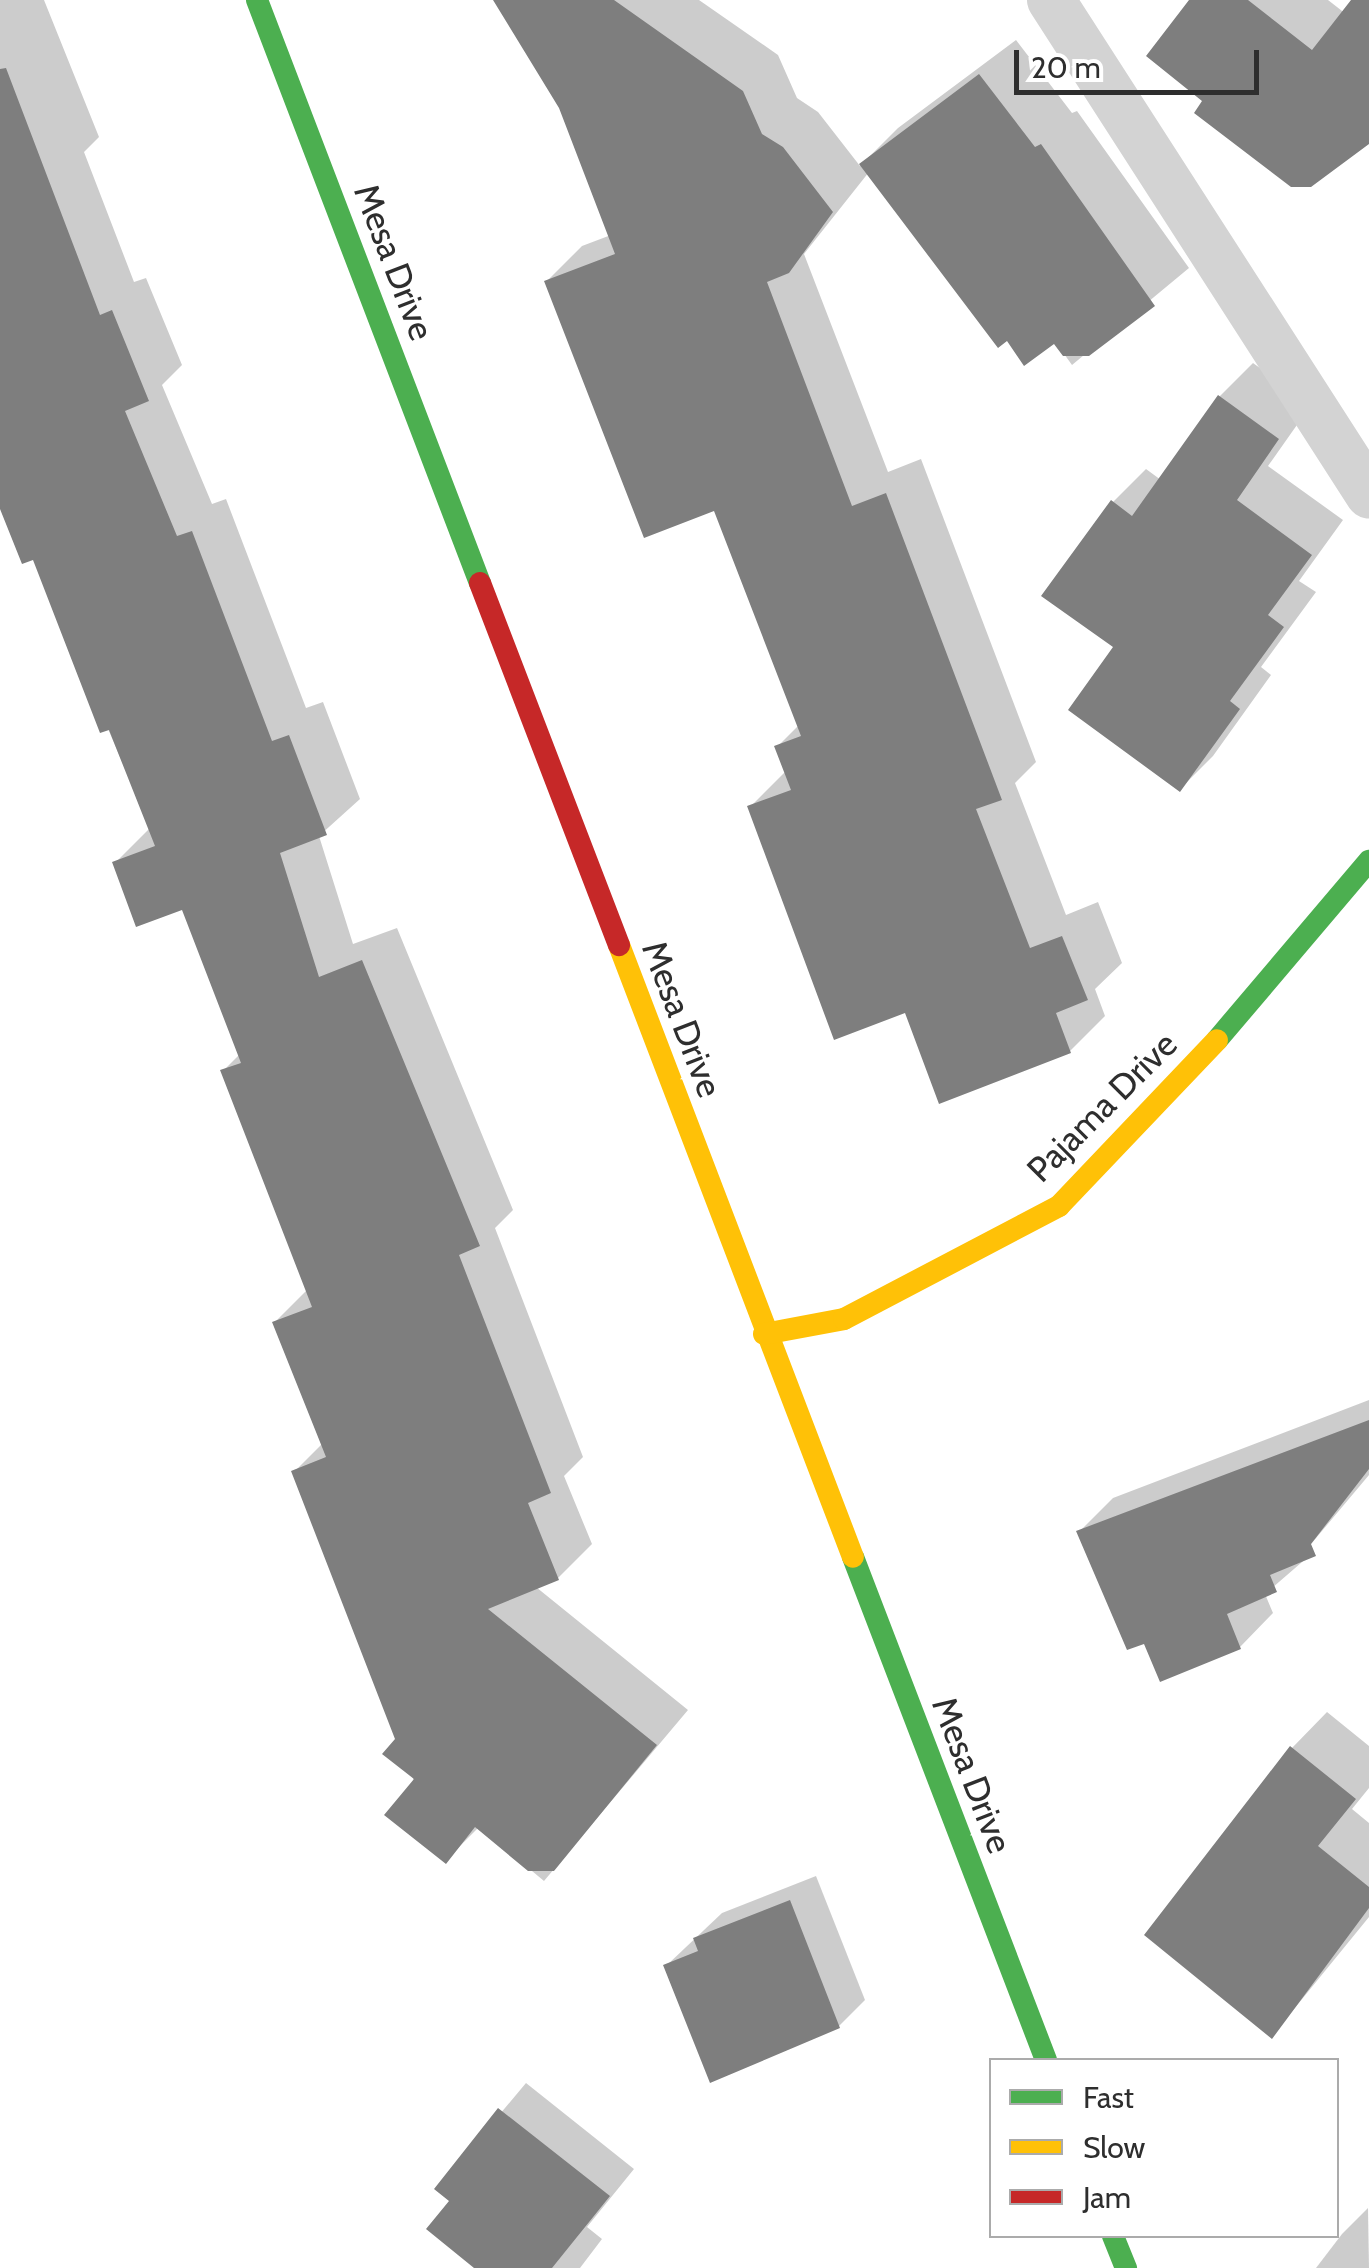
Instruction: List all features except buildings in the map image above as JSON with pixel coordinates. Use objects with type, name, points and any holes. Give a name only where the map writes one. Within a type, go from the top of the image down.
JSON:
[{"type":"main road","name":"Mesa Drive","points":[[257,0],[764,1334],[1045,2058]]},
{"type":"main road","name":"Pajama Drive","points":[[764,1334],[844,1319],[1059,1206],[1190,1072],[1369,861]]},
{"type":"main road","points":[[1114,2238],[1126,2268]]},
{"type":"lane","points":[[1051,0],[1369,494]]},
{"type":"traffic: fast","points":[[257,0],[480,583]]},
{"type":"traffic: fast","points":[[1217,1040],[1369,861]]},
{"type":"traffic: fast","points":[[853,1557],[1045,2058]]},
{"type":"traffic: fast","points":[[1114,2238],[1126,2268]]},
{"type":"traffic: slow","points":[[619,945],[853,1557]]},
{"type":"traffic: slow","points":[[764,1334],[844,1319],[1059,1206],[1217,1040]]},
{"type":"traffic: jam","points":[[480,583],[619,945]]}]
